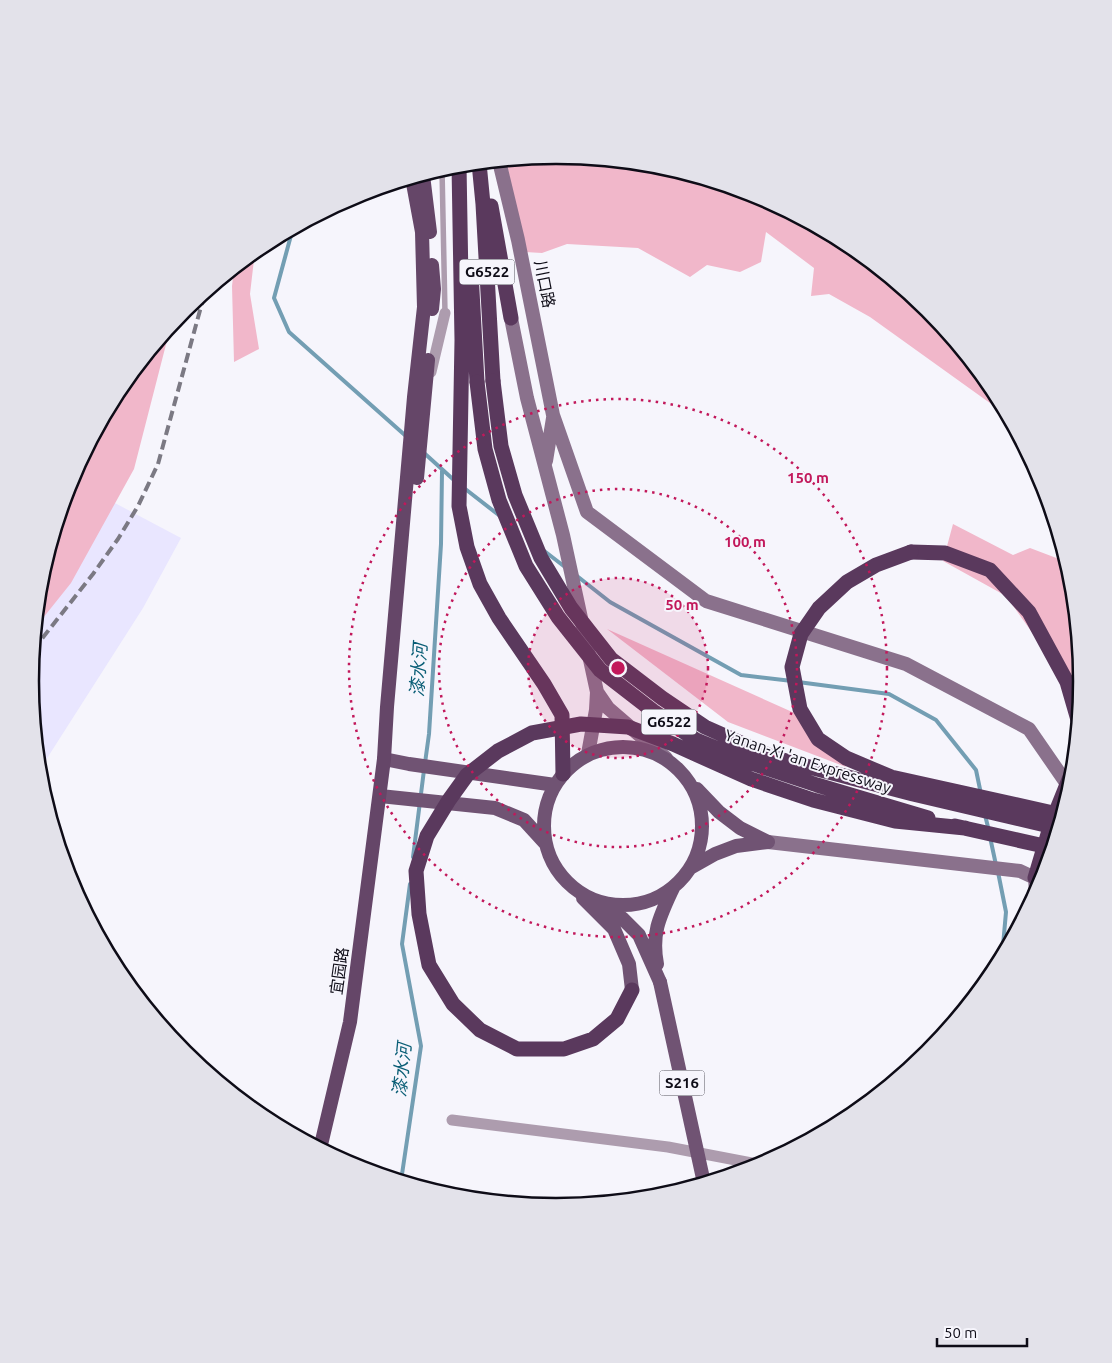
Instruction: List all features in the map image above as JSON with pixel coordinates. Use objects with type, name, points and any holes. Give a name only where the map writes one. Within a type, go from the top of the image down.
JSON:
[{"type":"highway","points":[[485,169],[511,318]]},
{"type":"highway","name":"Yanan-Xi 'an Expressway","points":[[480,170],[493,381],[500,446],[515,495],[541,558],[571,608],[611,659],[662,698],[705,727],[775,758],[913,794],[1052,827]]},
{"type":"highway","points":[[459,173],[462,340],[459,506],[467,547],[480,584],[499,618],[544,684],[562,715],[559,779]]},
{"type":"highway","name":"Yanan-Xi 'an Expressway","points":[[464,173],[468,216],[477,382],[485,449],[499,500],[526,566],[558,617],[600,670],[653,711],[696,740],[754,764],[817,785],[965,828],[1046,847]]},
{"type":"highway","points":[[391,708],[424,402],[434,289],[430,224],[424,182]]},
{"type":"highway","points":[[391,708],[414,397],[424,307],[422,232],[413,185]]},
{"type":"highway","points":[[1056,814],[892,776],[846,758],[818,739],[800,709],[792,667],[801,634],[819,608],[847,582],[876,564],[910,552],[945,553],[990,570],[1029,612],[1067,682],[1072,701]]},
{"type":"highway","name":"宜园路","points":[[322,1142],[350,1022],[391,708]]},
{"type":"highway","points":[[632,990],[617,1019],[593,1039],[564,1049],[517,1049],[480,1030],[453,1004],[429,965],[419,914],[416,871],[427,836],[467,775],[498,751],[532,733],[581,724],[628,727],[673,744],[751,779],[813,800],[895,821],[965,828]]},
{"type":"highway","points":[[1037,871],[1058,808]]},
{"type":"main road","name":"川口路","points":[[501,168],[518,240],[553,415]]},
{"type":"main road","points":[[511,318],[527,398],[563,535],[596,692],[596,710],[588,754]]},
{"type":"main road","points":[[545,467],[553,415]]},
{"type":"main road","points":[[553,415],[587,512],[706,600],[906,664],[1029,729],[1064,779]]},
{"type":"main road","points":[[596,692],[608,708],[679,768],[719,812],[740,828],[768,842]]},
{"type":"main road","points":[[632,990],[629,964],[614,929],[564,880],[552,863],[545,843],[543,823],[546,803],[559,779],[574,763],[588,754],[614,746],[641,748],[666,758]]},
{"type":"main road","points":[[384,759],[509,778],[559,779]]},
{"type":"main road","points":[[660,982],[654,952],[657,922],[673,888],[692,866],[700,846],[703,823],[699,801],[689,781]]},
{"type":"main road","points":[[380,796],[495,808],[524,820],[545,843]]},
{"type":"main road","points":[[692,866],[736,846],[768,842],[1020,871],[1034,878]]},
{"type":"main road","points":[[564,880],[578,892],[622,918],[639,935],[660,982]]},
{"type":"main road","points":[[594,900],[614,905],[635,904],[655,899],[673,888]]},
{"type":"main road","name":"S216","points":[[660,982],[702,1177]]},
{"type":"street","points":[[424,402],[445,313]]},
{"type":"street","points":[[452,1120],[668,1148],[746,1162]]},
{"type":"lane","points":[[442,177],[445,313]]},
{"type":"shaded area","points":[[556,164],[624,169],[657,174],[722,192],[785,218],[843,251],[871,271],[922,316],[945,340],[993,405],[870,317],[829,294],[811,296],[814,268],[766,232],[761,262],[740,272],[707,265],[690,277],[638,248],[567,244],[542,253],[525,252],[507,167]]},
{"type":"shaded area","points":[[254,262],[250,294],[259,349],[234,362],[233,278]]},
{"type":"shaded area","points":[[167,340],[134,469],[71,583],[43,618],[56,548],[78,484],[108,423],[126,394]]},
{"type":"shaded area","points":[[113,502],[181,538],[143,608],[45,761],[40,715],[39,682],[43,614]]},
{"type":"shaded area","points":[[953,524],[1013,555],[1030,548],[1058,559],[1069,614],[1073,694],[1071,687],[1006,596],[943,561]]},
{"type":"shaded area","points":[[607,629],[799,715],[846,767],[728,722]]},
{"type":"waterway","name":"漆水河","points":[[290,238],[274,298],[289,332],[407,437]]},
{"type":"waterway","name":"漆水河","points":[[423,452],[455,481]]},
{"type":"waterway","name":"漆水河","points":[[425,763],[429,734],[441,544],[442,471]]},
{"type":"waterway","points":[[464,488],[500,516]]},
{"type":"waterway","points":[[543,550],[565,567]]},
{"type":"waterway","points":[[577,576],[610,602],[741,675],[792,681]]},
{"type":"waterway","points":[[798,682],[889,694],[936,720],[976,770],[981,794]]},
{"type":"waterway","name":"漆水河","points":[[413,857],[424,770]]},
{"type":"waterway","points":[[985,815],[989,831]]},
{"type":"waterway","points":[[990,837],[996,865]]},
{"type":"waterway","points":[[998,872],[1006,912],[1003,941]]},
{"type":"waterway","name":"漆水河","points":[[402,1175],[421,1046],[402,944],[410,884]]},
{"type":"railway","points":[[41,640],[93,574],[118,539],[138,506],[158,464],[201,306]]}]
